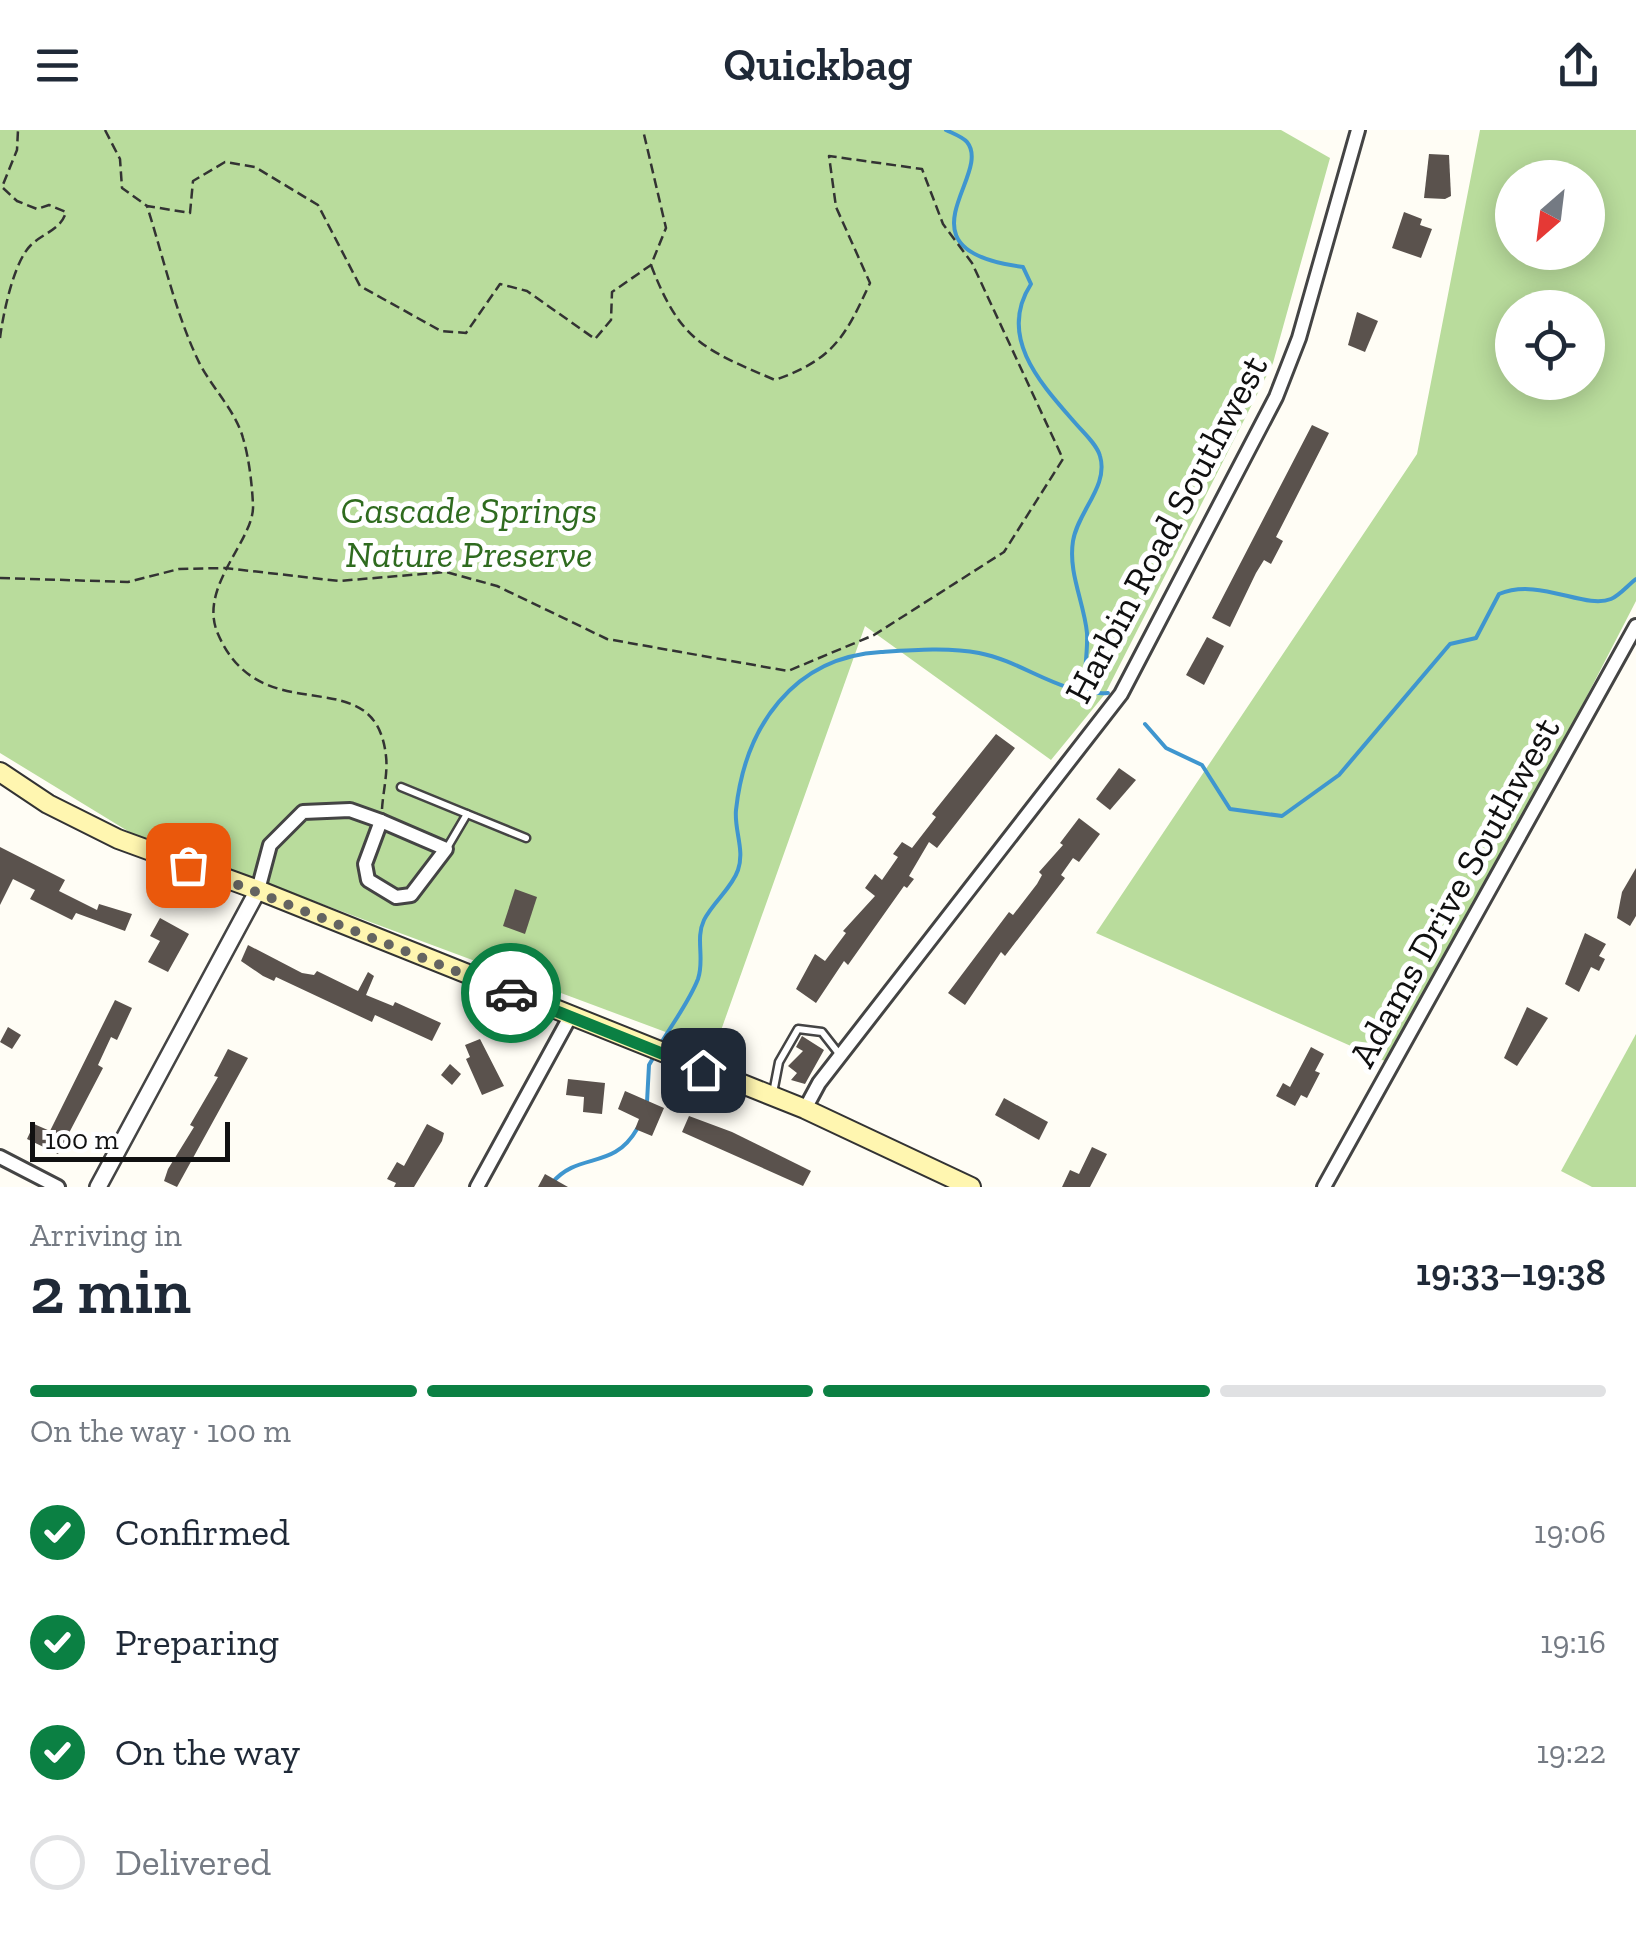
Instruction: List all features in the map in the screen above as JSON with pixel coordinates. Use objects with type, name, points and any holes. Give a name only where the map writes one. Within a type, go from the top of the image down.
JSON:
[{"type":"main road","points":[[0,772],[48,804],[118,839],[258,890],[805,1109],[971,1187]]},
{"type":"street","name":"Harbin Road Southwest","points":[[805,1109],[841,1056],[1120,694],[1276,397],[1299,338],[1358,130]]},
{"type":"street","name":"Adams Drive Southwest","points":[[1324,1187],[1636,626]]},
{"type":"street","points":[[98,1187],[258,890],[270,845],[303,812],[350,810],[382,821],[446,850],[411,895],[396,897],[368,880],[365,864],[382,821]]},
{"type":"street","points":[[477,1187],[570,1017]]},
{"type":"street","points":[[0,1157],[58,1187]]},
{"type":"lane","points":[[401,787],[526,838]]},
{"type":"lane","points":[[446,850],[467,814]]},
{"type":"lane","points":[[772,1096],[779,1062],[798,1030],[822,1032],[841,1056]]},
{"type":"path","points":[[0,338],[5,306],[27,247],[57,227],[66,212],[49,205],[37,209],[17,201],[2,187],[17,150],[18,130]]},
{"type":"path","points":[[106,130],[120,159],[122,188],[147,206],[190,213],[193,181],[226,162],[254,167],[318,205],[360,286],[442,331],[466,333],[500,284],[527,291],[595,338],[611,320],[612,292],[652,265],[666,228],[643,130]]},
{"type":"path","points":[[0,578],[128,582],[179,569],[225,568],[340,581],[446,572],[498,586],[607,639],[788,671],[874,635],[1004,552],[1023,517],[1052,482],[1063,459],[972,264],[943,224],[922,169],[829,156],[836,208],[870,283],[844,339],[809,368],[775,380],[705,350],[668,310],[652,265]]},
{"type":"path","points":[[147,206],[197,358],[242,435],[254,510],[225,568],[216,603],[216,630],[239,670],[262,686],[302,696],[349,699],[373,718],[386,755],[382,821]]},
{"type":"green space","name":"Cascade Springs Nature Preserve","points":[[0,130],[1281,130],[1330,158],[1273,363],[1105,694],[1051,760],[865,626],[714,1050],[131,833],[0,753]]},
{"type":"green space","points":[[1480,130],[1636,130],[1636,601],[1396,1066],[1096,933],[1417,454]]},
{"type":"green space","points":[[1636,1034],[1636,1187],[1592,1187],[1561,1171]]},
{"type":"building","points":[[1429,154],[1449,155],[1451,196],[1445,199],[1424,198]]},
{"type":"building","points":[[1404,212],[1422,219],[1420,225],[1432,229],[1421,258],[1392,248]]},
{"type":"building","points":[[1357,312],[1378,321],[1365,352],[1348,345]]},
{"type":"building","points":[[1312,425],[1329,433],[1276,537],[1283,541],[1271,564],[1264,560],[1230,627],[1212,618]]},
{"type":"building","points":[[1207,637],[1224,646],[1204,685],[1186,675]]},
{"type":"building","points":[[996,734],[1015,748],[937,848],[929,842],[909,876],[914,879],[907,888],[904,886],[848,965],[844,961],[816,1003],[796,989],[815,954],[825,961],[846,933],[843,931],[875,896],[865,888],[875,874],[882,880],[898,857],[893,854],[902,842],[912,848],[936,817],[932,814]]},
{"type":"building","points":[[1119,768],[1136,780],[1110,810],[1096,799]]},
{"type":"building","points":[[1079,818],[1100,834],[1079,862],[1073,858],[1061,875],[1065,878],[1005,956],[1001,952],[965,1005],[948,993],[1009,912],[1013,915],[1037,884],[1042,875],[1039,872],[1063,845],[1060,843]]},
{"type":"building","points":[[0,847],[65,880],[59,891],[97,910],[99,904],[132,914],[125,931],[76,913],[72,920],[30,899],[35,890],[13,879],[0,905]]},
{"type":"building","points":[[1636,868],[1636,916],[1630,926],[1617,918],[1622,892]]},
{"type":"building","points":[[515,889],[537,897],[525,934],[503,926]]},
{"type":"building","points":[[160,918],[189,934],[168,972],[148,962],[160,941],[150,936]]},
{"type":"building","points":[[1585,933],[1606,944],[1599,956],[1605,959],[1599,971],[1591,967],[1579,992],[1565,984]]},
{"type":"building","points":[[248,945],[302,973],[314,975],[317,971],[358,991],[368,972],[374,976],[366,995],[393,1006],[395,1002],[441,1023],[432,1041],[375,1015],[372,1022],[276,977],[274,981],[263,976],[241,961]]},
{"type":"building","points":[[115,1000],[132,1008],[117,1040],[111,1037],[98,1065],[103,1068],[58,1154],[27,1139],[34,1124],[50,1131]]},
{"type":"building","points":[[1527,1007],[1548,1018],[1517,1066],[1504,1058]]},
{"type":"building","points":[[8,1027],[21,1035],[12,1049],[0,1042]]},
{"type":"building","points":[[802,1036],[824,1050],[805,1084],[791,1080],[797,1073],[788,1066],[803,1051],[796,1047]]},
{"type":"building","points":[[480,1039],[504,1086],[482,1095],[466,1059],[470,1057],[465,1045]]},
{"type":"building","points":[[1311,1047],[1324,1054],[1315,1071],[1320,1073],[1307,1098],[1301,1095],[1295,1106],[1276,1096],[1283,1083],[1290,1087]]},
{"type":"building","points":[[228,1049],[248,1058],[177,1187],[164,1181],[168,1169],[194,1127],[190,1125],[218,1077],[214,1076]]},
{"type":"building","points":[[450,1064],[461,1074],[452,1085],[441,1075]]},
{"type":"building","points":[[568,1079],[605,1083],[602,1114],[583,1112],[584,1097],[566,1095]]},
{"type":"building","points":[[625,1091],[664,1108],[652,1136],[635,1129],[639,1119],[618,1109]]},
{"type":"building","points":[[1004,1098],[1048,1122],[1039,1140],[995,1115]]},
{"type":"building","points":[[689,1116],[732,1132],[811,1171],[803,1186],[682,1132]]},
{"type":"building","points":[[427,1124],[444,1133],[442,1141],[414,1187],[394,1187],[396,1183],[387,1179],[397,1162],[404,1166]]},
{"type":"building","points":[[1092,1147],[1107,1154],[1090,1187],[1062,1187],[1070,1170],[1079,1174]]},
{"type":"building","points":[[545,1174],[568,1187],[538,1187]]},
{"type":"waterway","points":[[946,130],[967,142],[972,156],[954,229],[962,245],[984,258],[1023,267],[1031,284],[1019,323],[1028,360],[1100,456],[1100,478],[1076,530],[1072,553],[1087,633],[1083,694]]},
{"type":"waterway","points":[[1145,724],[1166,748],[1202,765],[1230,809],[1282,816],[1339,775],[1450,644],[1476,638],[1499,594],[1530,589],[1600,601],[1611,599],[1636,579]]},
{"type":"waterway","points":[[660,1045],[698,979],[704,920],[738,870],[736,810],[750,751],[779,702],[799,682],[822,667],[850,657],[943,650],[996,657],[1058,684],[1091,693],[1108,693]]},
{"type":"waterway","points":[[647,1102],[649,1065],[656,1053]]},
{"type":"waterway","points":[[552,1183],[573,1167],[617,1151],[637,1129]]},
{"type":"way so far","points":[[188,865],[511,993]]},
{"type":"route","points":[[511,993],[703,1070]]}]
